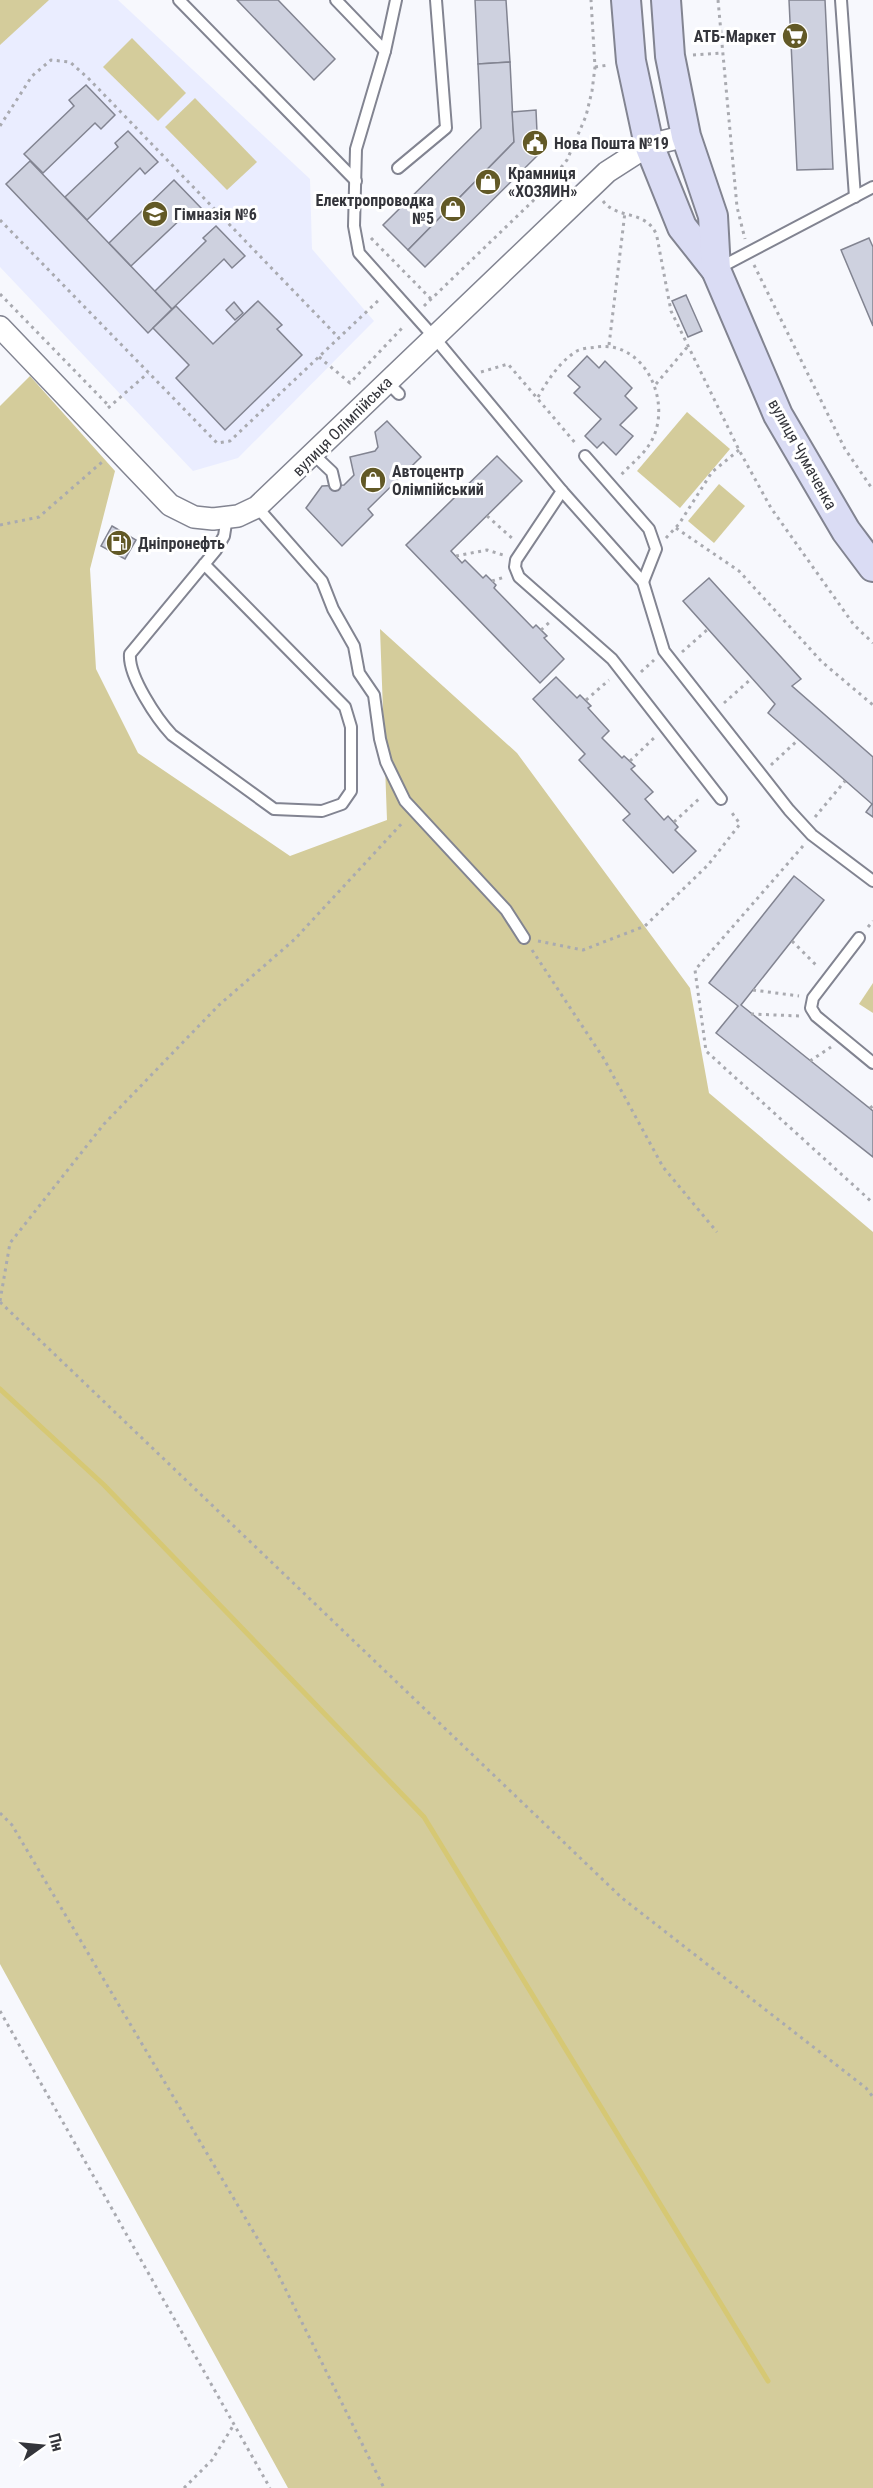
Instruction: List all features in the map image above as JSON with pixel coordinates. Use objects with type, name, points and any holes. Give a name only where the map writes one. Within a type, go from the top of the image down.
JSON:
[{"type":"street","name":"вулиця Чумаченка","points":[[626,0],[631,61],[649,146],[682,227],[716,270],[778,415],[846,531],[873,567]]},
{"type":"street","name":"вулиця Чумаченка","points":[[666,0],[670,56],[686,136],[713,216],[716,270]]},
{"type":"street","name":"вулиця Олімпійська","points":[[0,327],[170,505],[194,517],[238,516],[257,507],[393,388],[433,336],[607,172],[649,146],[686,136]]},
{"type":"lane","points":[[179,0],[356,181]]},
{"type":"lane","points":[[336,0],[385,51]]},
{"type":"lane","points":[[396,0],[385,51],[356,149],[354,226],[359,253],[433,336],[562,491],[643,582],[664,651],[761,774],[809,831],[873,881]]},
{"type":"lane","points":[[398,168],[446,128],[436,0]]},
{"type":"lane","points":[[841,0],[855,197]]},
{"type":"lane","points":[[716,270],[873,187]]},
{"type":"lane","points":[[314,455],[332,472],[335,485]]},
{"type":"lane","points":[[585,456],[649,529],[656,549],[643,582]]},
{"type":"lane","points":[[562,491],[516,560],[515,567],[519,577],[612,659],[721,800]]},
{"type":"lane","points":[[257,507],[322,581],[333,609],[354,646],[359,673],[374,695],[386,762],[394,782],[414,811],[506,910],[524,938]]},
{"type":"lane","points":[[204,564],[345,707],[351,727],[351,791],[342,804],[322,810],[274,809],[172,735],[161,723],[133,673],[130,654],[204,564],[224,536],[227,517]]},
{"type":"lane","points":[[859,938],[813,998],[811,1008],[816,1016],[873,1063]]},
{"type":"path","points":[[319,357],[350,383],[414,315],[538,196],[567,160],[586,116],[595,67],[591,0]]},
{"type":"path","points":[[718,0],[721,53],[737,207],[748,253],[845,449],[873,490]]},
{"type":"path","points":[[688,55],[721,53]]},
{"type":"path","points":[[0,126],[33,76],[51,60],[70,62],[339,338]]},
{"type":"path","points":[[595,67],[613,64]]},
{"type":"path","points":[[600,197],[610,210],[642,217],[655,230],[671,310],[739,450],[771,508],[854,625],[873,643]]},
{"type":"path","points":[[609,345],[625,212]]},
{"type":"path","points":[[0,220],[218,443],[230,441],[383,297]]},
{"type":"path","points":[[657,237],[663,234]]},
{"type":"path","points":[[368,235],[431,299]]},
{"type":"path","points":[[0,294],[110,407]]},
{"type":"path","points":[[538,398],[552,373],[577,350],[609,345],[637,358],[656,384],[659,419],[650,444],[611,485]]},
{"type":"path","points":[[656,384],[689,345]]},
{"type":"path","points":[[466,376],[508,364],[585,456]]},
{"type":"path","points":[[92,423],[148,373]]},
{"type":"path","points":[[0,525],[39,517],[117,449]]},
{"type":"path","points":[[656,549],[676,528],[712,472],[739,450]]},
{"type":"path","points":[[487,516],[524,549]]},
{"type":"path","points":[[676,528],[739,571],[822,662],[873,705]]},
{"type":"path","points":[[456,556],[487,550],[516,560]]},
{"type":"path","points":[[672,661],[708,629]]},
{"type":"path","points":[[630,681],[664,651]]},
{"type":"path","points":[[586,700],[621,670]]},
{"type":"path","points":[[712,714],[752,678]]},
{"type":"path","points":[[630,761],[666,727]]},
{"type":"path","points":[[761,774],[798,740]]},
{"type":"path","points":[[845,781],[809,831],[694,969],[706,1051],[873,1203]]},
{"type":"path","points":[[674,822],[711,787]]},
{"type":"path","points":[[524,938],[583,950],[645,926],[708,865],[740,824],[721,800]]},
{"type":"path","points":[[414,811],[295,939],[219,1005],[104,1124],[10,1244],[0,1301],[622,1898],[866,2088],[873,2097]]},
{"type":"path","points":[[524,938],[604,1059],[663,1167],[717,1232]]},
{"type":"path","points":[[792,941],[828,978]]},
{"type":"path","points":[[753,990],[813,998]]},
{"type":"path","points":[[751,1014],[816,1016]]},
{"type":"path","points":[[810,1061],[843,1039]]},
{"type":"path","points":[[0,1813],[12,1825],[275,2268],[384,2488]]},
{"type":"path","points":[[0,2011],[270,2488]]},
{"type":"path","points":[[184,2488],[212,2460],[233,2425]]},
{"type":"shaded area","name":"Гімназія №6","points":[[0,0],[118,0],[310,179],[312,249],[374,321],[238,458],[193,471],[0,267]]},
{"type":"shaded area","points":[[0,0],[49,0],[0,45]]},
{"type":"shaded area","points":[[132,38],[186,93],[158,121],[103,67]]},
{"type":"shaded area","points":[[195,98],[257,162],[227,190],[165,127]]},
{"type":"shaded area","points":[[30,376],[115,471],[90,569],[96,669],[138,753],[290,856],[387,820],[380,629],[517,753],[690,988],[709,1093],[873,1232],[873,2488],[288,2488],[0,1964],[0,406]]},
{"type":"shaded area","points":[[687,412],[730,449],[680,508],[637,471]]},
{"type":"shaded area","points":[[719,484],[745,506],[714,543],[688,521]]},
{"type":"shaded area","points":[[873,983],[873,1013],[859,1004]]},
{"type":"building","points":[[237,0],[278,0],[335,59],[314,80]]},
{"type":"building","points":[[475,0],[506,0],[510,62],[478,64]]},
{"type":"building","points":[[789,0],[825,0],[833,169],[797,170]]},
{"type":"building","points":[[510,62],[514,142],[408,250],[383,225],[481,128],[478,64]]},
{"type":"building","points":[[86,85],[115,115],[101,129],[95,123],[43,173],[24,154],[74,106],[69,100]]},
{"type":"building","points":[[536,110],[538,155],[425,267],[408,250],[514,142],[512,112]]},
{"type":"building","points":[[128,131],[158,162],[145,174],[140,168],[87,220],[65,197],[118,147],[115,143]]},
{"type":"building","points":[[30,161],[172,309],[148,333],[6,184]]},
{"type":"building","points":[[174,180],[202,209],[190,221],[184,216],[131,266],[109,243]]},
{"type":"building","points":[[216,226],[245,256],[232,268],[224,259],[172,309],[155,291],[206,241],[203,238]]},
{"type":"building","points":[[869,238],[873,247],[873,326],[841,250]]},
{"type":"building","points":[[686,295],[702,331],[688,337],[672,301]]},
{"type":"building","points":[[258,301],[282,325],[277,329],[302,355],[225,430],[176,378],[189,365],[153,328],[176,306],[213,344]]},
{"type":"building","points":[[234,302],[243,313],[235,320],[226,310]]},
{"type":"building","points":[[587,356],[599,368],[605,361],[632,388],[625,396],[637,408],[620,425],[633,436],[616,455],[603,442],[597,448],[585,436],[601,419],[574,393],[580,387],[568,376]]},
{"type":"building","name":"Автоцентр Олімпійський","points":[[387,421],[421,457],[368,509],[373,515],[342,546],[306,508],[322,486],[344,485],[354,475],[350,457],[375,451],[378,447],[375,432]]},
{"type":"building","points":[[497,456],[522,481],[451,551],[462,563],[465,560],[483,578],[486,575],[496,585],[494,588],[533,628],[536,625],[547,636],[544,638],[564,659],[540,683],[406,545]]},
{"type":"building","name":"Дніпронефть","points":[[112,526],[136,540],[125,559],[101,546]]},
{"type":"building","points":[[709,578],[801,679],[792,686],[873,757],[873,817],[866,812],[872,804],[768,713],[775,704],[683,601]]},
{"type":"building","points":[[556,677],[577,698],[580,695],[591,706],[588,708],[609,731],[602,738],[622,758],[624,756],[635,766],[631,769],[653,792],[645,799],[664,820],[668,816],[678,827],[675,830],[696,851],[673,873],[623,820],[630,814],[579,760],[585,754],[533,699]]},
{"type":"building","points":[[794,876],[824,900],[741,1005],[873,1111],[873,1157],[716,1033],[738,1006],[709,983]]},
{"type":"waterway","points":[[0,1389],[104,1485],[424,1817],[768,2381]]},
{"type":"place","name":"АТБ-Маркет","points":[[795,36]]},
{"type":"place","name":"Нова Пошта №19","points":[[535,143]]},
{"type":"place","name":"Крамниця «ХОЗЯИН»","points":[[488,182]]},
{"type":"place","name":"Електропроводка №5","points":[[453,209]]},
{"type":"place","name":"Гімназія №6","points":[[155,214]]},
{"type":"place","name":"Автоцентр Олімпійський","points":[[373,480]]},
{"type":"place","name":"Дніпронефть","points":[[119,543]]}]
